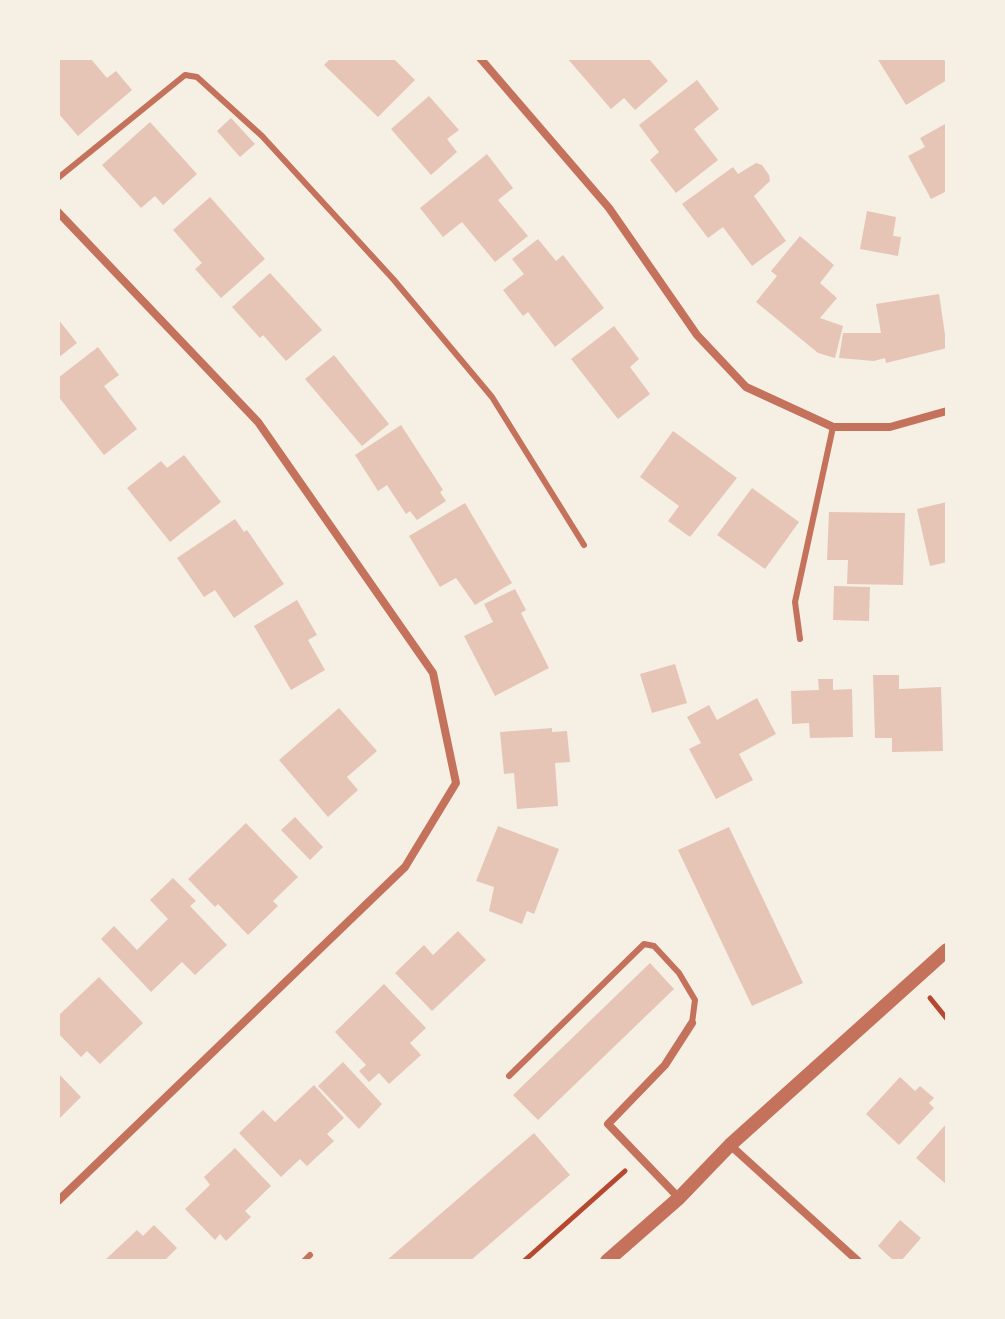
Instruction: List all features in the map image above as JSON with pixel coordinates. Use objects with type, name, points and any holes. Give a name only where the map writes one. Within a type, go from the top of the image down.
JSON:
[{"type":"street","points":[[480,58],[609,208],[697,335],[746,387],[833,427],[890,427],[947,411]]},
{"type":"street","points":[[58,212],[258,422],[416,648],[433,673],[456,783],[405,867],[58,1201]]},
{"type":"street","points":[[607,1261],[679,1198],[730,1145],[947,950]]},
{"type":"street","points":[[679,1198],[608,1124],[665,1065],[692,1023]]},
{"type":"street","points":[[730,1145],[858,1261]]},
{"type":"lane","points":[[58,178],[185,75],[197,77],[272,147],[394,280],[492,397],[584,545]]},
{"type":"lane","points":[[800,639],[795,602],[833,427]]},
{"type":"lane","points":[[509,1076],[644,944],[654,946],[679,973],[695,1000],[692,1023]]},
{"type":"lane","points":[[304,1261],[310,1255]]},
{"type":"path","points":[[524,1261],[640,1157]]},
{"type":"building","points":[[58,58],[90,58],[107,78],[116,71],[132,90],[78,136],[58,113]]},
{"type":"building","points":[[331,58],[393,58],[415,80],[378,117],[324,65]]},
{"type":"building","points":[[567,58],[648,58],[668,81],[635,110],[624,98],[611,109]]},
{"type":"building","points":[[877,58],[943,58],[947,65],[947,80],[906,105]]},
{"type":"building","points":[[697,80],[719,109],[694,129],[718,160],[676,193],[650,160],[659,152],[639,125]]},
{"type":"building","points":[[429,96],[459,130],[447,139],[457,152],[431,175],[391,129]]},
{"type":"building","points":[[231,118],[255,144],[240,157],[217,131]]},
{"type":"building","points":[[150,122],[197,174],[163,205],[155,196],[141,208],[102,165]]},
{"type":"building","points":[[947,123],[947,191],[931,199],[908,156],[925,147],[920,138]]},
{"type":"building","points":[[487,154],[513,188],[498,200],[528,236],[495,262],[462,222],[443,237],[420,208]]},
{"type":"building","points":[[756,163],[762,165],[770,181],[754,196],[786,241],[752,266],[723,227],[708,238],[682,204],[733,167],[738,174]]},
{"type":"building","points":[[210,197],[265,259],[221,298],[195,269],[202,263],[173,230]]},
{"type":"building","points":[[867,211],[896,217],[893,236],[901,237],[898,256],[860,249]]},
{"type":"building","points":[[800,236],[834,265],[820,283],[837,298],[820,318],[843,326],[835,358],[818,353],[756,302],[777,276],[771,271]]},
{"type":"building","points":[[538,239],[556,261],[563,255],[604,308],[555,347],[528,312],[523,316],[503,290],[524,274],[512,259]]},
{"type":"building","points":[[270,273],[322,330],[286,361],[232,307]]},
{"type":"building","points":[[939,294],[947,348],[886,363],[885,358],[874,361],[839,358],[843,333],[881,333],[876,304]]},
{"type":"building","points":[[58,319],[77,343],[58,358]]},
{"type":"building","points":[[614,326],[639,359],[630,367],[650,394],[618,419],[571,359]]},
{"type":"building","points":[[98,347],[119,375],[104,386],[137,429],[104,455],[58,396],[58,378]]},
{"type":"building","points":[[334,355],[389,424],[362,446],[305,379]]},
{"type":"building","points":[[401,425],[443,490],[440,492],[446,501],[417,520],[410,511],[406,514],[387,485],[378,491],[355,455]]},
{"type":"building","points":[[673,431],[737,478],[690,537],[668,521],[679,506],[640,477]]},
{"type":"building","points":[[184,455],[221,502],[170,542],[127,488],[161,461],[167,468]]},
{"type":"building","points":[[752,488],[799,522],[765,569],[717,535]]},
{"type":"building","points":[[947,502],[947,562],[930,566],[917,509]]},
{"type":"building","points":[[465,503],[512,583],[475,605],[456,578],[440,587],[409,536]]},
{"type":"building","points":[[829,512],[905,513],[903,585],[847,584],[848,560],[827,560]]},
{"type":"building","points":[[235,519],[244,532],[247,530],[284,584],[234,618],[215,590],[204,597],[177,558]]},
{"type":"building","points":[[834,586],[870,587],[869,621],[833,620]]},
{"type":"building","points":[[515,589],[526,610],[521,613],[549,668],[495,696],[464,636],[493,622],[484,604]]},
{"type":"building","points":[[297,600],[317,635],[308,640],[325,670],[291,690],[254,626]]},
{"type":"building","points":[[675,664],[687,703],[652,713],[640,674]]},
{"type":"building","points":[[873,675],[899,675],[899,689],[941,687],[943,751],[892,752],[892,738],[875,738]]},
{"type":"building","points":[[818,679],[833,679],[833,690],[852,689],[853,737],[810,738],[809,723],[792,724],[791,691],[819,690]]},
{"type":"building","points":[[757,698],[776,734],[739,754],[753,780],[716,799],[689,749],[701,743],[687,717],[709,705],[717,720]]},
{"type":"building","points":[[339,708],[377,751],[347,777],[358,790],[328,817],[279,760]]},
{"type":"building","points":[[552,728],[552,732],[567,731],[570,762],[555,763],[558,806],[517,809],[514,773],[504,774],[500,732]]},
{"type":"building","points":[[295,817],[323,847],[310,860],[281,830]]},
{"type":"building","points":[[246,823],[298,877],[273,901],[278,906],[248,935],[188,879]]},
{"type":"building","points":[[498,826],[559,849],[534,914],[527,911],[522,924],[489,911],[494,887],[476,881]]},
{"type":"building","points":[[729,827],[803,983],[752,1006],[678,850]]},
{"type":"building","points":[[173,878],[196,901],[190,906],[227,945],[195,975],[182,962],[151,992],[101,939],[114,926],[137,950],[168,919],[150,900]]},
{"type":"building","points":[[458,931],[486,960],[432,1011],[395,973],[424,945],[433,955]]},
{"type":"building","points":[[650,963],[674,989],[538,1120],[513,1095]]},
{"type":"building","points":[[99,977],[143,1023],[100,1064],[87,1051],[81,1057],[58,1033],[58,1016]]},
{"type":"building","points":[[384,984],[426,1028],[410,1043],[421,1055],[389,1084],[379,1073],[369,1082],[359,1071],[366,1065],[335,1032]]},
{"type":"building","points":[[343,1062],[382,1104],[359,1129],[318,1086]]},
{"type":"building","points":[[58,1073],[81,1097],[58,1120]]},
{"type":"building","points":[[900,1077],[915,1091],[920,1086],[934,1098],[929,1103],[934,1108],[899,1145],[866,1114]]},
{"type":"building","points":[[314,1085],[344,1118],[327,1134],[334,1141],[307,1166],[300,1159],[281,1177],[239,1133],[263,1110],[275,1122]]},
{"type":"building","points":[[947,1123],[947,1185],[916,1158]]},
{"type":"building","points":[[534,1133],[570,1175],[470,1261],[386,1261]]},
{"type":"building","points":[[235,1148],[271,1186],[245,1211],[251,1217],[226,1241],[220,1234],[215,1240],[185,1209],[210,1185],[204,1177]]},
{"type":"building","points":[[900,1220],[921,1238],[901,1261],[894,1261],[878,1246]]},
{"type":"building","points":[[154,1225],[177,1248],[164,1261],[104,1261],[137,1230],[143,1236]]}]
